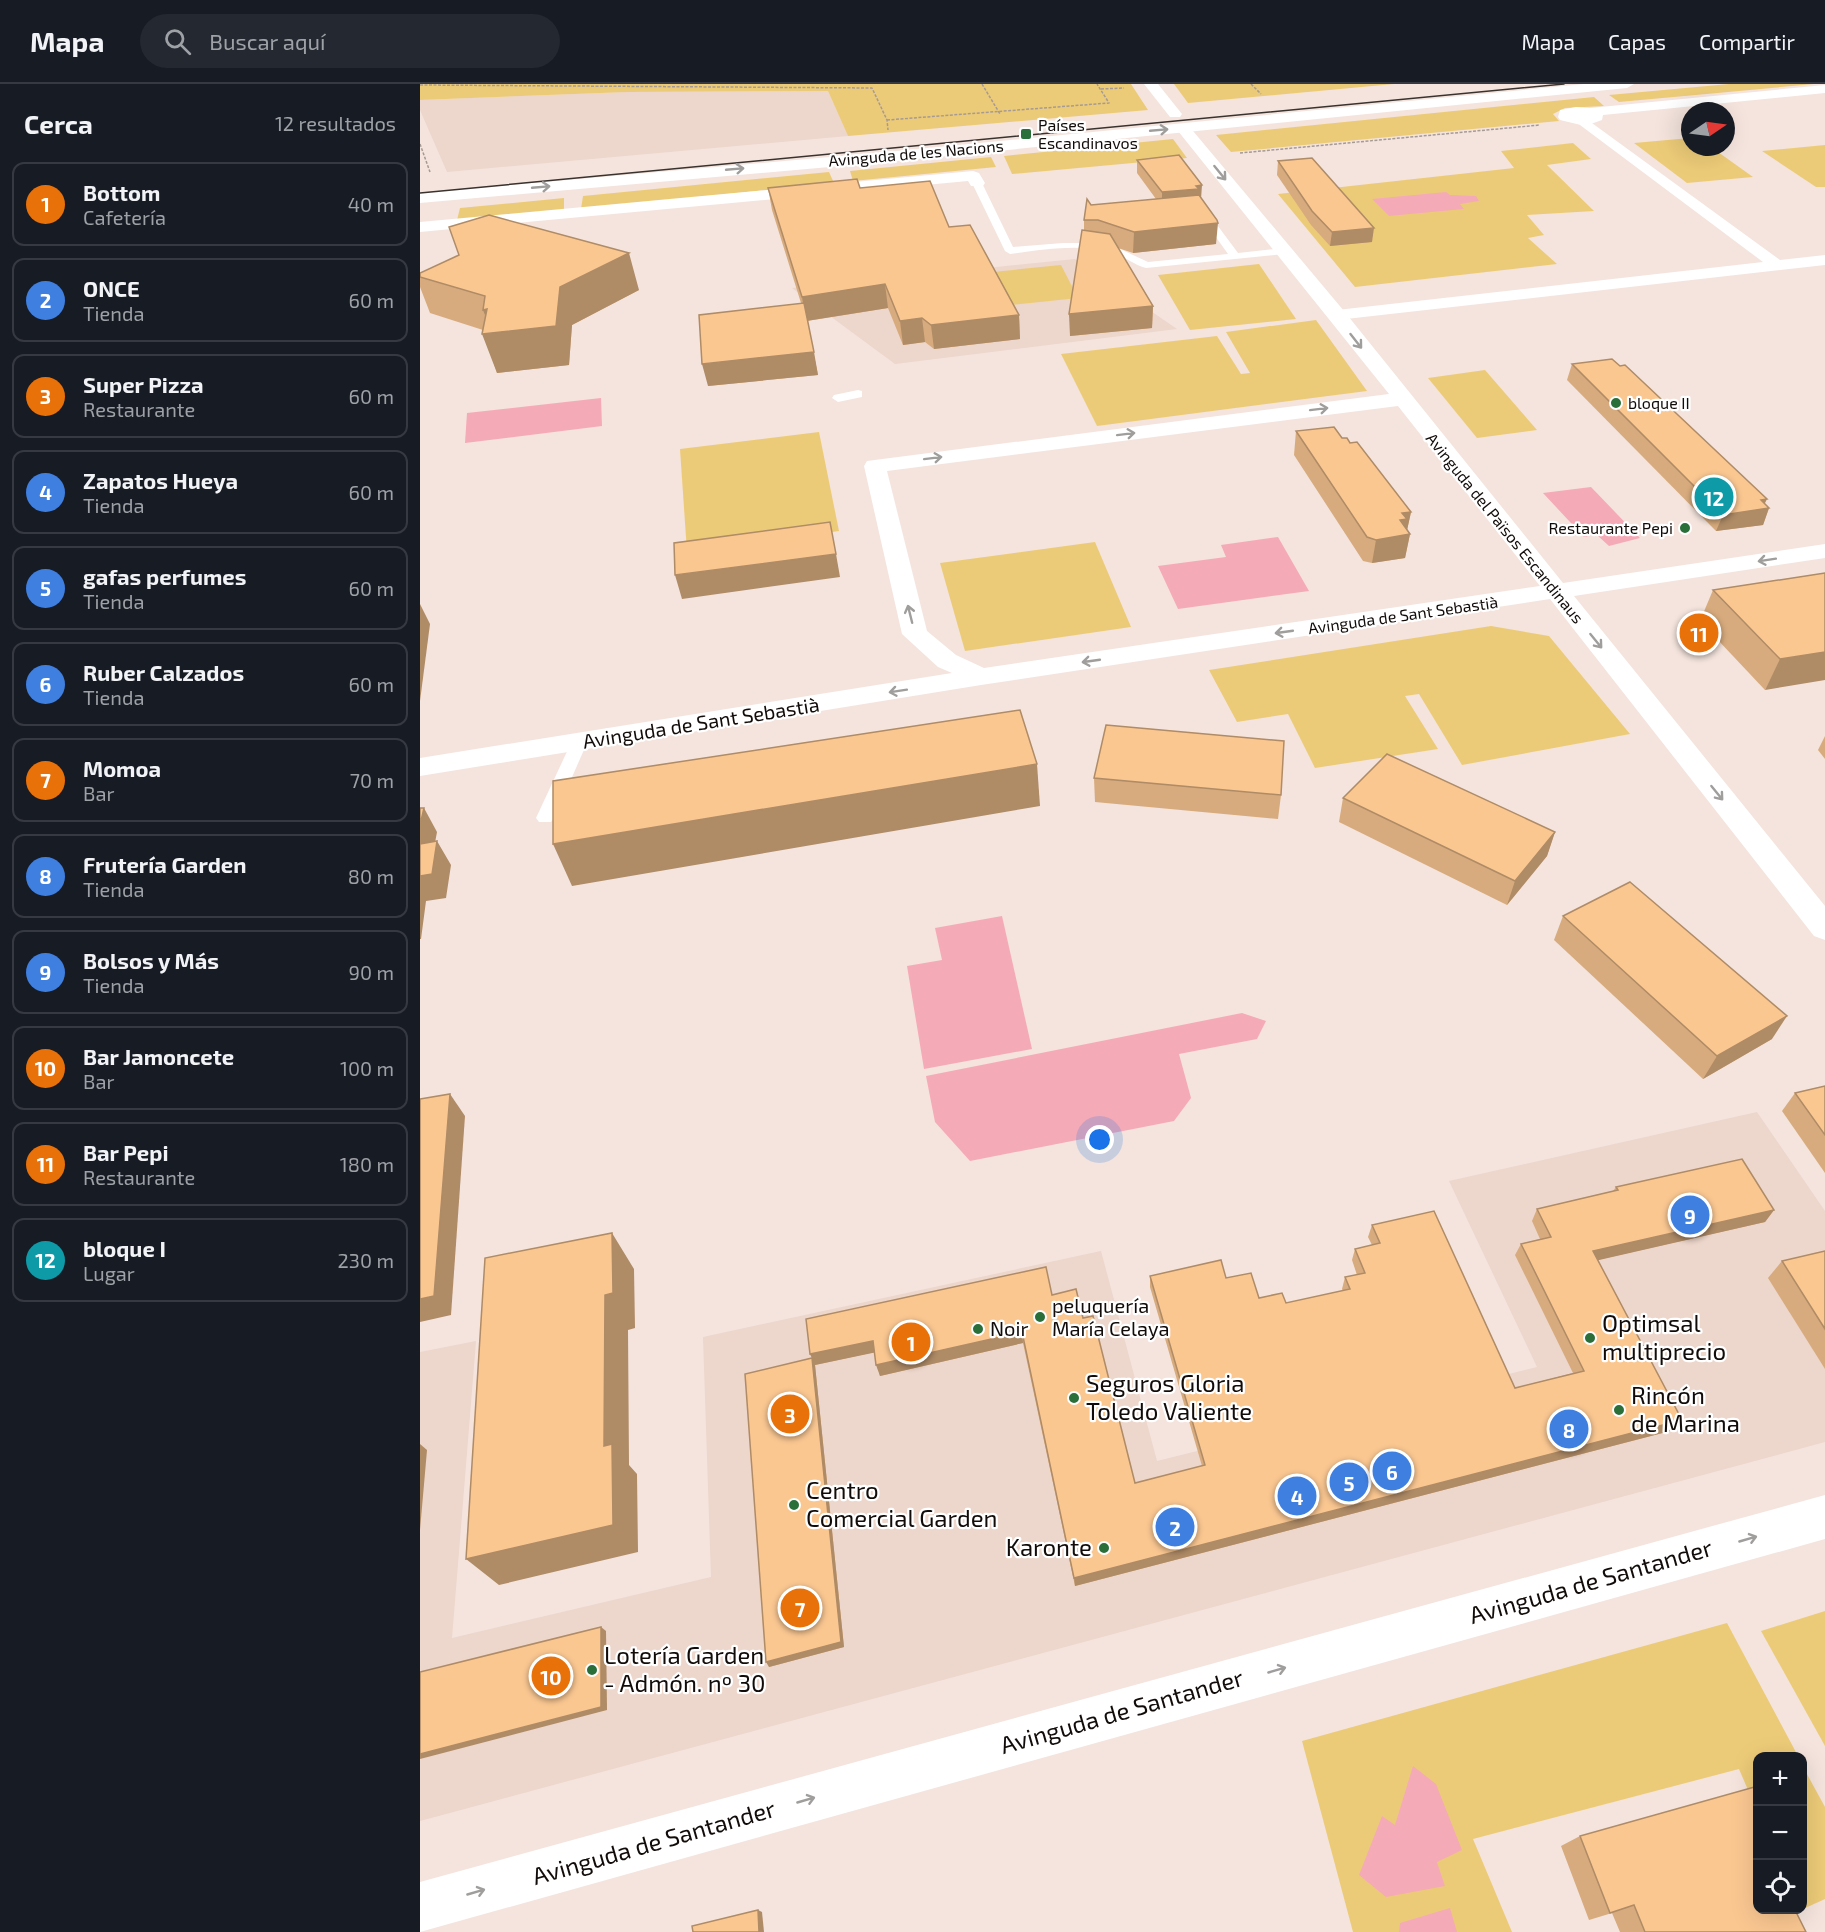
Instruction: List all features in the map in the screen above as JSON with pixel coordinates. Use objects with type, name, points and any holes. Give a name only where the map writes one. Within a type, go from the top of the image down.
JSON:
[{"type":"street","name":"Avinguda del Països Escandinaus","points":[[1151,84],[1206,157],[1336,315],[1825,928]]},
{"type":"street","name":"Avinguda de les Nacions","points":[[420,198],[1179,121],[1503,84]]},
{"type":"street","name":"Avinguda de les Nacions","points":[[1068,124],[1179,121],[1627,84]]},
{"type":"street","points":[[1586,118],[1617,109],[1825,89]]},
{"type":"street","points":[[1586,118],[1778,266]]},
{"type":"street","name":"Avinguda de les Nacions","points":[[420,186],[846,145]]},
{"type":"street","name":"Avinguda de les Nacions","points":[[420,227],[973,176],[977,183]]},
{"type":"street","points":[[1336,315],[1825,260]]},
{"type":"street","points":[[981,677],[947,661],[915,634],[874,466],[1401,399]]},
{"type":"street","name":"Avinguda de Sant Sebastià","points":[[420,767],[981,677],[1825,551]]},
{"type":"street","name":"Avinguda de Santander","points":[[420,1908],[1825,1517]]},
{"type":"lane","points":[[977,183],[1010,251],[1098,246],[1129,255],[1146,265],[1284,251]]},
{"type":"lane","points":[[1203,212],[1235,256]]},
{"type":"lane","points":[[838,398],[858,394]]},
{"type":"lane","points":[[545,818],[579,743]]},
{"type":"path","points":[[872,84],[887,120],[1108,103],[1097,84]]},
{"type":"path","points":[[982,84],[1002,119]]},
{"type":"path","points":[[1251,84],[1265,99]]},
{"type":"path","points":[[420,85],[872,88]]},
{"type":"path","points":[[1101,89],[1130,87]]},
{"type":"path","points":[[1206,157],[1549,124],[1586,118]]},
{"type":"shaded area","points":[[420,84],[1131,84],[1148,110],[848,136],[828,91],[628,92],[420,100]]},
{"type":"shaded area","points":[[1174,84],[1394,84],[1188,103]]},
{"type":"shaded area","points":[[1729,84],[1814,84],[1619,102],[1609,95]]},
{"type":"shaded area","points":[[828,91],[848,136],[447,172],[420,110],[420,100],[628,92]]},
{"type":"shaded area","points":[[1594,97],[1604,106],[1565,108],[1553,114],[1559,121],[1231,152],[1216,135]]},
{"type":"shaded area","points":[[1173,139],[1187,158],[1012,174],[1004,156]]},
{"type":"shaded area","points":[[1681,139],[1681,156],[1724,156],[1753,177],[1687,183],[1634,143]]},
{"type":"shaded area","points":[[1573,143],[1591,159],[1547,165],[1594,211],[1527,215],[1544,235],[1528,238],[1557,264],[1355,287],[1278,194],[1514,168],[1501,151]]},
{"type":"shaded area","points":[[1825,145],[1825,187],[1816,187],[1762,151]]},
{"type":"shaded area","points":[[991,157],[996,167],[853,181],[850,171]]},
{"type":"shaded area","points":[[829,172],[834,183],[581,209],[583,196]]},
{"type":"shaded area","points":[[1446,192],[1450,195],[1476,196],[1479,201],[1460,204],[1464,209],[1389,216],[1372,199]]},
{"type":"shaded area","points":[[564,198],[564,210],[457,220],[460,208]]},
{"type":"shaded area","points":[[1075,259],[1177,329],[895,364],[792,288]]},
{"type":"shaded area","points":[[1259,264],[1296,319],[1190,330],[1158,275]]},
{"type":"shaded area","points":[[1061,265],[1078,298],[927,314],[915,280]]},
{"type":"shaded area","points":[[1316,320],[1367,391],[1097,426],[1061,354],[1217,336],[1241,374],[1250,373],[1226,332]]},
{"type":"shaded area","points":[[1485,370],[1537,430],[1477,438],[1428,378]]},
{"type":"shaded area","points":[[601,398],[602,426],[465,443],[467,413]]},
{"type":"shaded area","points":[[819,432],[839,531],[687,552],[680,449]]},
{"type":"shaded area","points":[[1591,487],[1640,538],[1609,546],[1597,535],[1584,537],[1543,493]]},
{"type":"shaded area","points":[[1278,537],[1309,591],[1178,609],[1158,566],[1226,557],[1221,545]]},
{"type":"shaded area","points":[[1095,542],[1131,627],[965,651],[940,563]]},
{"type":"shaded area","points":[[1491,626],[1549,636],[1630,734],[1462,765],[1419,694],[1405,696],[1438,749],[1315,768],[1288,714],[1237,722],[1209,670]]},
{"type":"shaded area","points":[[1002,916],[1032,1049],[924,1069],[907,966],[942,960],[935,928]]},
{"type":"shaded area","points":[[1242,1013],[1266,1021],[1257,1039],[1179,1054],[1191,1098],[1174,1121],[970,1161],[935,1122],[926,1076]]},
{"type":"shaded area","points":[[1757,1112],[1825,1211],[1825,1442],[420,1821],[420,1352],[476,1341],[452,1638],[711,1577],[703,1337],[1101,1251],[1157,1461],[1537,1367],[1449,1181]]},
{"type":"shaded area","points":[[1825,1611],[1825,1746],[1761,1631]]},
{"type":"shaded area","points":[[1727,1623],[1796,1752],[1753,1752],[1753,1802],[1739,1769],[1473,1839],[1512,1932],[1353,1932],[1302,1741]]},
{"type":"shaded area","points":[[1413,1766],[1436,1784],[1462,1850],[1437,1862],[1445,1886],[1386,1897],[1359,1875],[1382,1816],[1395,1825]]},
{"type":"shaded area","points":[[1807,1774],[1825,1807],[1825,1899],[1807,1907]]},
{"type":"shaded area","points":[[1450,1908],[1457,1932],[1399,1932],[1400,1923]]},
{"type":"building","points":[[1179,155],[1202,185],[1196,186],[1199,189],[1162,192],[1137,160]]},
{"type":"building","points":[[1312,158],[1374,228],[1332,232],[1312,211],[1278,161]]},
{"type":"building","points":[[857,179],[860,188],[930,181],[949,227],[970,225],[1019,315],[931,325],[922,318],[900,321],[885,284],[802,297],[768,188]]},
{"type":"building","points":[[1199,195],[1218,223],[1134,232],[1098,220],[1084,220],[1087,199],[1091,205]]},
{"type":"building","points":[[489,215],[629,253],[560,287],[556,326],[482,334],[487,309],[483,310],[485,296],[420,277],[420,273],[459,255],[449,227]]},
{"type":"building","points":[[1082,230],[1110,234],[1153,306],[1069,314]]},
{"type":"building","points":[[804,303],[814,352],[702,364],[699,315]]},
{"type":"building","points":[[1612,359],[1620,366],[1625,365],[1767,499],[1761,500],[1769,508],[1723,515],[1572,364]]},
{"type":"building","points":[[1334,427],[1342,438],[1347,438],[1350,443],[1357,442],[1411,512],[1402,513],[1407,519],[1400,520],[1410,534],[1376,540],[1367,537],[1296,431]]},
{"type":"building","points":[[830,522],[836,554],[675,575],[674,543]]},
{"type":"building","points":[[1825,573],[1825,652],[1780,659],[1713,590]]},
{"type":"building","points":[[1020,710],[1037,764],[553,844],[553,781]]},
{"type":"building","points":[[1106,725],[1284,741],[1281,795],[1094,778]]},
{"type":"building","points":[[1387,754],[1555,832],[1515,881],[1343,798]]},
{"type":"building","points":[[420,808],[424,808],[420,825]]},
{"type":"building","points":[[437,841],[432,874],[420,876],[420,844]]},
{"type":"building","points":[[1630,882],[1787,1016],[1717,1056],[1563,916]]},
{"type":"building","points":[[1825,1086],[1825,1135],[1795,1093]]},
{"type":"building","points":[[450,1094],[434,1296],[420,1299],[420,1099]]},
{"type":"building","points":[[1742,1159],[1774,1210],[1593,1251],[1682,1420],[1074,1578],[1022,1332],[876,1365],[873,1341],[810,1354],[806,1319],[1046,1267],[1052,1295],[1076,1289],[1083,1318],[1093,1316],[1135,1483],[1205,1465],[1150,1276],[1221,1260],[1226,1278],[1251,1273],[1259,1298],[1282,1293],[1286,1303],[1350,1289],[1345,1277],[1365,1273],[1355,1249],[1380,1243],[1372,1225],[1434,1211],[1515,1388],[1584,1371],[1521,1244],[1551,1237],[1537,1209],[1618,1190],[1616,1187]]},
{"type":"building","points":[[612,1233],[613,1293],[605,1295],[604,1446],[612,1444],[613,1525],[466,1559],[485,1258]]},
{"type":"building","points":[[1825,1251],[1825,1329],[1782,1261]]},
{"type":"building","points":[[812,1358],[841,1642],[766,1662],[745,1374]]},
{"type":"building","points":[[601,1627],[601,1707],[420,1754],[420,1672]]},
{"type":"building","points":[[1753,1787],[1753,1914],[1797,1914],[1806,1932],[1645,1932],[1634,1905],[1610,1913],[1580,1836]]},
{"type":"building","points":[[758,1910],[759,1932],[693,1932],[692,1926]]},
{"type":"tram line","points":[[420,193],[1564,84]]},
{"type":"place","name":"Países Escandinavos","points":[[1026,134]]},
{"type":"place","name":"bloque II","points":[[1616,403]]},
{"type":"place","name":"bloque I","points":[[1714,497]]},
{"type":"place","name":"Restaurante Pepi","points":[[1685,528]]},
{"type":"place","name":"Bar Pepi","points":[[1699,633]]},
{"type":"place","name":"Bolsos y Más","points":[[1690,1215]]},
{"type":"place","name":"peluquería María Celaya","points":[[1040,1317]]},
{"type":"place","name":"Noir","points":[[978,1329]]},
{"type":"place","name":"Optimsal multiprecio","points":[[1590,1338]]},
{"type":"place","name":"Bottom","points":[[911,1342]]},
{"type":"place","name":"Seguros Gloria Toledo Valiente","points":[[1074,1398]]},
{"type":"place","name":"Rincón de Marina","points":[[1619,1410]]},
{"type":"place","name":"Super Pizza","points":[[790,1414]]},
{"type":"place","name":"Frutería Garden","points":[[1569,1429]]},
{"type":"place","name":"Ruber Calzados","points":[[1392,1471]]},
{"type":"place","name":"gafas perfumes","points":[[1349,1482]]},
{"type":"place","name":"Zapatos Hueya","points":[[1297,1496]]},
{"type":"place","name":"Centro Comercial Garden","points":[[794,1505]]},
{"type":"place","name":"ONCE","points":[[1175,1527]]},
{"type":"place","name":"Karonte","points":[[1104,1548]]},
{"type":"place","name":"Momoa","points":[[800,1608]]},
{"type":"place","name":"Lotería Garden - Admón. nº 30","points":[[592,1670]]},
{"type":"place","name":"Bar Jamoncete","points":[[551,1676]]}]
